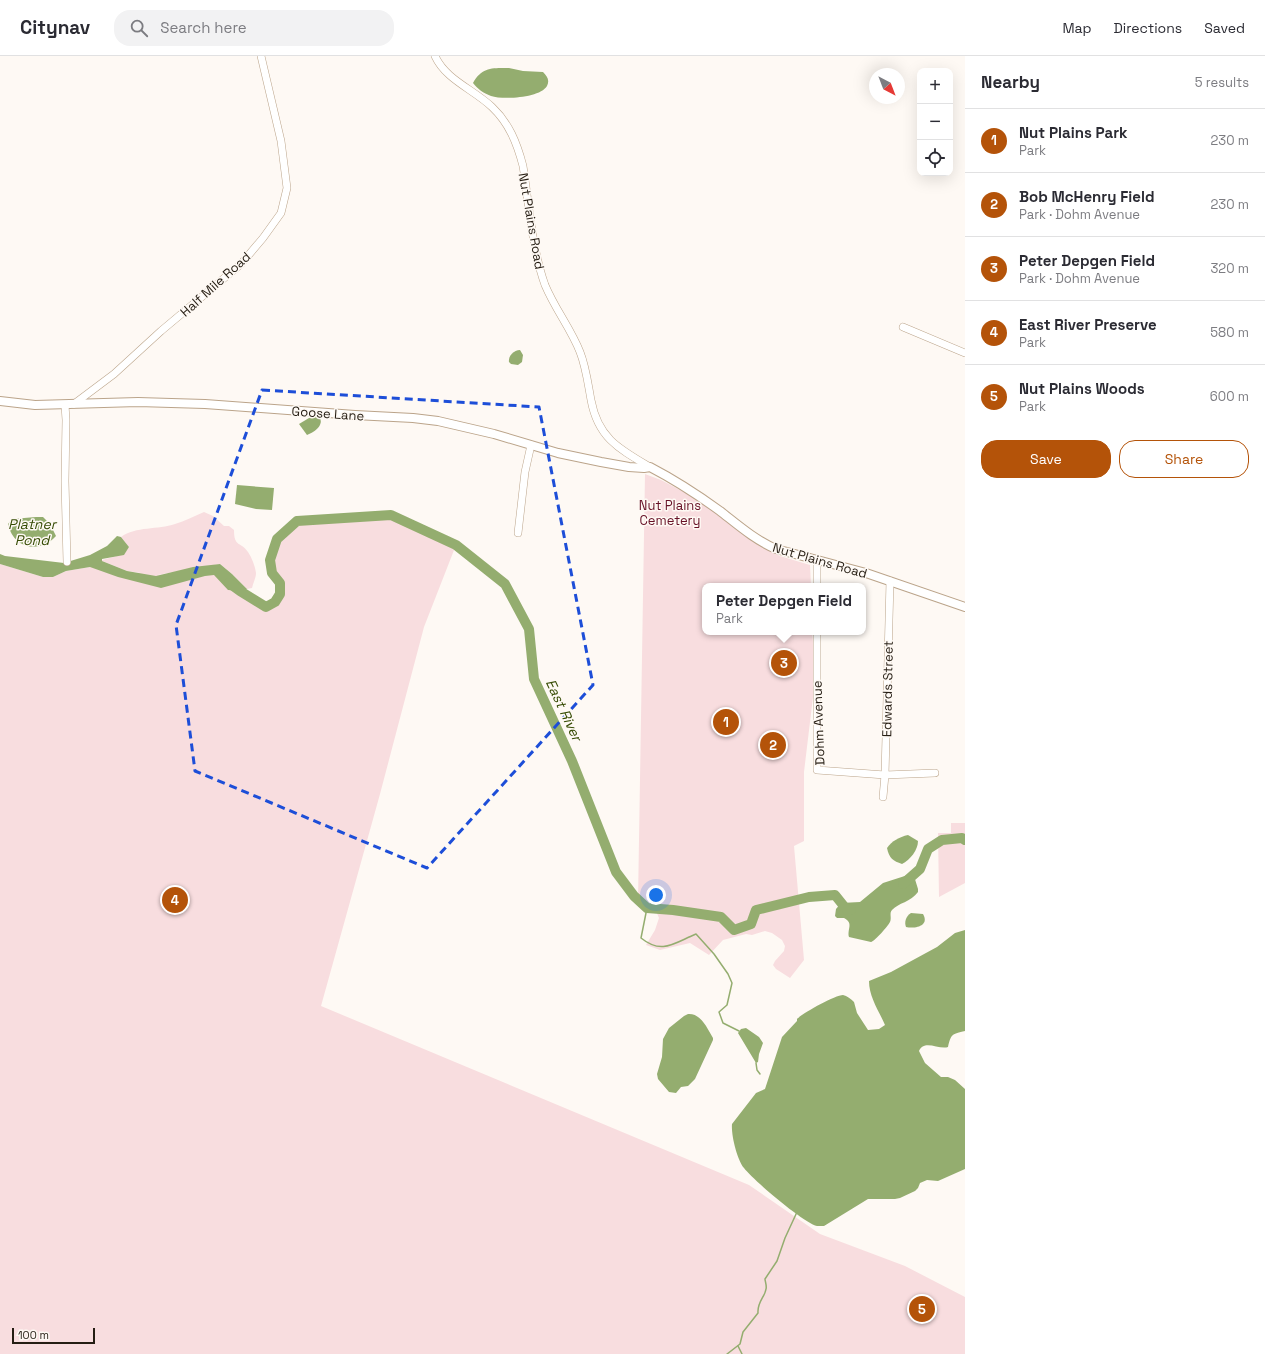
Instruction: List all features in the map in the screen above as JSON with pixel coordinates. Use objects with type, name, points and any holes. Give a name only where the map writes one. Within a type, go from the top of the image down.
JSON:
[{"type":"street","name":"Half Mile Road","points":[[74,404],[114,374],[161,331],[241,264],[263,238],[281,213],[287,188],[281,141],[261,56]]},
{"type":"street","name":"Nut Plains Road","points":[[435,56],[443,69],[451,77],[491,106],[507,124],[513,136],[520,152],[523,166],[539,267],[551,298],[581,354],[593,411],[604,434],[616,446],[684,486],[764,544],[776,549],[890,581],[965,608]]},
{"type":"street","points":[[903,327],[965,353]]},
{"type":"street","name":"Goose Lane","points":[[0,401],[35,405],[138,402],[198,404],[413,418],[445,423],[494,434],[558,453],[601,462],[644,468],[650,467]]},
{"type":"street","points":[[65,405],[67,562]]},
{"type":"street","points":[[518,533],[525,472],[531,445]]},
{"type":"street","points":[[816,559],[817,583]]},
{"type":"street","name":"Edwards Street","points":[[883,797],[885,774],[890,581]]},
{"type":"street","name":"Dohm Avenue","points":[[817,635],[817,770],[885,774],[935,773]]},
{"type":"highlighted area","points":[[262,390],[539,407],[593,685],[427,868],[195,771],[176,625]]},
{"type":"green space","name":"Nut Plains Cemetery","points":[[645,474],[661,480],[705,503],[753,542],[780,556],[810,565],[811,583],[702,583],[702,635],[812,635],[816,672],[804,772],[804,841],[794,846],[804,960],[790,978],[776,969],[773,965],[784,951],[785,946],[782,940],[772,933],[765,931],[723,940],[709,955],[690,943],[660,950],[646,945],[655,930],[659,918],[656,911],[638,901]]},
{"type":"green space","points":[[204,512],[213,516],[224,526],[229,526],[234,530],[235,539],[248,552],[256,573],[252,588],[247,589],[220,564],[157,575],[215,571],[233,581],[240,591],[266,607],[275,602],[280,594],[280,583],[272,573],[270,560],[277,539],[297,521],[391,515],[456,545],[424,627],[380,794],[321,1006],[749,1185],[820,1234],[905,1266],[965,1297],[965,1354],[0,1354],[0,564],[43,577],[53,577],[66,571],[90,567],[96,562],[124,573],[141,573],[127,571],[102,560],[124,554],[129,547],[121,537],[133,531],[168,526]]},
{"type":"green space","points":[[951,823],[965,823],[965,883],[939,897],[938,833],[951,833]]},
{"type":"water","points":[[509,68],[523,71],[543,72],[548,78],[547,86],[537,93],[521,97],[504,98],[488,95],[481,91],[473,83],[484,71]]},
{"type":"water","points":[[520,350],[523,355],[522,362],[518,365],[511,364],[509,362],[510,356],[516,351]]},
{"type":"water","points":[[317,415],[321,421],[319,427],[307,435],[299,424]]},
{"type":"water","points":[[237,485],[274,488],[272,510],[256,509],[235,504]]},
{"type":"water","name":"Platner Pond","points":[[43,517],[50,524],[56,536],[50,542],[35,547],[21,544],[15,539],[8,524],[12,519]]},
{"type":"water","points":[[117,536],[121,537],[129,547],[124,555],[102,559],[102,561],[127,571],[156,576],[193,567],[220,564],[247,589],[240,591],[228,590],[214,575],[161,588],[118,577],[90,567],[66,571],[53,577],[43,577],[0,564],[0,554],[5,556],[64,563],[90,555],[107,546]]},
{"type":"water","points":[[908,835],[918,841],[918,844],[913,854],[902,864],[892,859],[887,848],[891,843]]},
{"type":"water","points":[[911,874],[914,876],[918,892],[912,898],[892,910],[890,922],[884,930],[871,942],[849,937],[849,922],[844,918],[837,918],[835,916],[836,909],[841,903],[860,902],[883,883]]},
{"type":"water","points":[[911,913],[923,914],[925,921],[923,924],[913,928],[906,927],[906,919]]},
{"type":"water","points":[[965,930],[965,1031],[953,1035],[950,1039],[948,1047],[944,1048],[928,1045],[921,1048],[919,1051],[925,1063],[941,1077],[948,1077],[955,1080],[965,1089],[965,1169],[938,1181],[927,1180],[920,1183],[915,1191],[900,1198],[868,1199],[824,1226],[817,1226],[810,1223],[757,1182],[744,1168],[735,1147],[732,1134],[732,1124],[756,1093],[765,1089],[782,1037],[797,1021],[797,1019],[819,1005],[843,995],[854,1002],[857,1013],[868,1030],[879,1029],[885,1025],[872,998],[869,981],[891,972],[937,947],[955,933]]},
{"type":"water","points":[[688,1014],[697,1016],[703,1022],[713,1040],[695,1079],[688,1086],[681,1087],[676,1093],[669,1092],[658,1079],[657,1074],[662,1057],[663,1039],[669,1028]]},
{"type":"water","points":[[746,1028],[759,1037],[763,1043],[758,1062],[756,1063],[738,1033],[741,1029]]},
{"type":"waterway","name":"East River","points":[[229,583],[266,607],[275,602],[280,594],[280,583],[272,573],[270,560],[277,539],[297,521],[391,515],[456,545],[505,584],[529,629],[534,679],[572,761],[616,872],[634,896],[647,908],[721,917],[734,930],[751,924],[756,910],[809,897],[835,895],[847,910],[851,910]]},
{"type":"waterway","name":"East River","points":[[903,884],[920,869],[928,849],[942,840],[962,838],[965,840]]},
{"type":"waterway","points":[[647,908],[641,938],[648,943],[655,946],[668,946],[696,934],[714,954],[728,974],[732,983],[727,1005],[719,1012],[723,1023],[739,1031]]},
{"type":"waterway","points":[[756,1063],[757,1070],[760,1074]]},
{"type":"waterway","points":[[727,1354],[740,1344],[743,1332],[758,1313],[758,1309],[766,1289],[765,1279],[777,1261],[785,1238],[797,1212]]},
{"type":"waterway","points":[[738,1346],[742,1354]]},
{"type":"place","name":"Peter Depgen Field","points":[[784,663]]},
{"type":"place","name":"Nut Plains Park","points":[[726,722]]},
{"type":"place","name":"Bob McHenry Field","points":[[773,745]]},
{"type":"place","name":"East River Preserve","points":[[175,900]]},
{"type":"place","name":"Nut Plains Woods","points":[[922,1309]]}]
